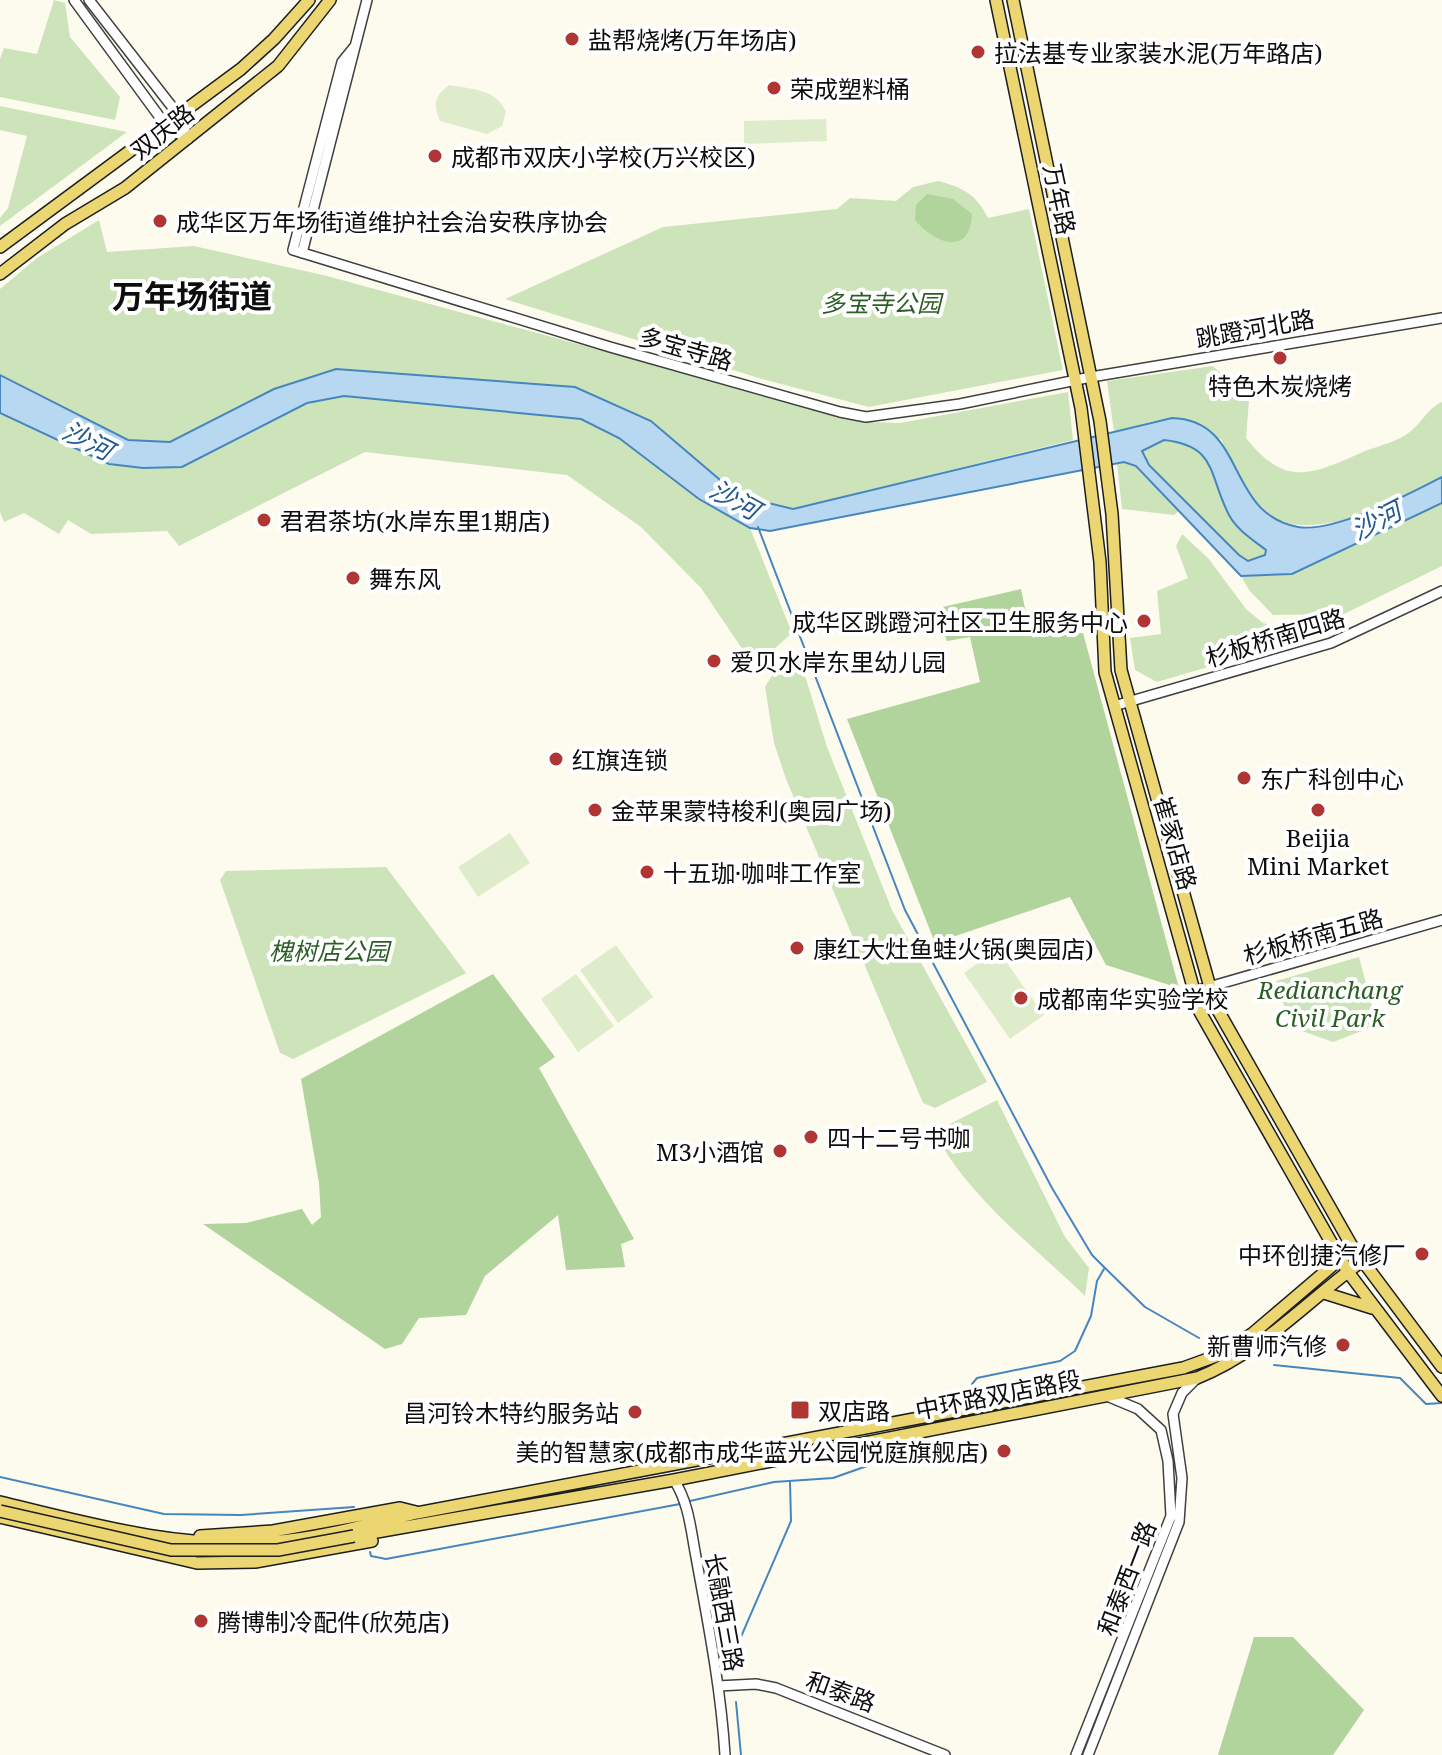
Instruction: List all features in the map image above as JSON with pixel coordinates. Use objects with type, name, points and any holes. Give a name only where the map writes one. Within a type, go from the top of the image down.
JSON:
[{"type":"main road","name":"双庆路","points":[[0,247],[75,189],[180,117],[274,39],[309,0]]},
{"type":"main road","name":"双庆路","points":[[0,274],[65,224],[125,188],[278,66],[330,0]]},
{"type":"main road","name":"万年路","points":[[996,0],[1081,408]]},
{"type":"main road","name":"万年路","points":[[1013,0],[1097,406]]},
{"type":"main road","name":"崔家店路","points":[[1097,406],[1110,497],[1121,670],[1215,1005],[1353,1248],[1442,1367]]},
{"type":"main road","name":"崔家店路","points":[[1081,408],[1093,499],[1105,672],[1200,1012],[1348,1272],[1372,1308],[1439,1392]]},
{"type":"main road","name":"中环路双店路段","points":[[417,1513],[1183,1368],[1219,1355],[1252,1334],[1353,1248]]},
{"type":"main road","name":"中环路双店路段","points":[[419,1528],[1197,1378],[1234,1362],[1268,1340],[1362,1261]]},
{"type":"main road","points":[[1324,1293],[1372,1308]]},
{"type":"main road","points":[[0,1496],[131,1528],[197,1536],[273,1531],[400,1508],[417,1513]]},
{"type":"main road","points":[[0,1502],[130,1534],[179,1541],[276,1542],[353,1532],[419,1528]]},
{"type":"main road","points":[[0,1511],[171,1550],[278,1550],[417,1513]]},
{"type":"main road","points":[[0,1517],[169,1557],[231,1564],[324,1551],[419,1528]]},
{"type":"street","points":[[74,0],[167,127],[188,139]]},
{"type":"street","points":[[89,0],[180,117],[188,139]]},
{"type":"street","name":"多宝寺路","points":[[367,0],[298,251],[840,412],[889,416],[1076,381]]},
{"type":"street","name":"跳蹬河北路","points":[[1076,381],[1442,318]]},
{"type":"street","name":"杉板桥南四路","points":[[1114,706],[1331,643],[1442,591]]},
{"type":"street","name":"杉板桥南五路","points":[[1195,991],[1442,920]]},
{"type":"street","name":"和泰西一路","points":[[1088,1755],[1179,1522],[1182,1478],[1173,1414],[1182,1393],[1197,1378]]},
{"type":"street","name":"和泰西一路","points":[[1076,1755],[1171,1516],[1168,1461],[1161,1430],[1138,1409],[1122,1400],[1103,1396]]},
{"type":"street","name":"长融西三路","points":[[674,1480],[683,1494],[687,1513],[718,1686],[725,1755]]},
{"type":"street","name":"和泰路","points":[[718,1686],[756,1684],[776,1688],[945,1755]]},
{"type":"green space","points":[[54,0],[65,3],[70,37],[120,97],[115,120],[0,97],[0,59],[4,48],[37,54]]},
{"type":"green space","points":[[449,85],[483,91],[497,99],[506,112],[502,126],[487,134],[440,121],[436,101]]},
{"type":"green space","points":[[0,106],[127,132],[0,226],[0,218],[8,208],[27,136],[0,130]]},
{"type":"green space","points":[[826,119],[827,141],[744,144],[744,121]]},
{"type":"green space","name":"多宝寺公园","points":[[938,181],[968,193],[988,218],[1029,209],[1063,370],[869,407],[762,379],[505,299],[663,227],[837,209],[850,198],[896,201],[913,187]]},
{"type":"green space","points":[[927,194],[953,199],[972,214],[965,236],[958,241],[941,240],[915,220],[916,205]]},
{"type":"green space","points":[[99,220],[107,252],[194,246],[327,276],[865,422],[900,423],[1068,392],[1073,440],[793,509],[739,496],[651,421],[336,369],[274,390],[171,442],[128,440],[0,375],[0,289],[37,258]]},
{"type":"green space","points":[[1213,366],[1249,400],[1246,438],[1275,465],[1288,471],[1302,472],[1331,466],[1395,440],[1411,431],[1442,402],[1442,477],[1400,499],[1348,519],[1296,525],[1274,518],[1255,504],[1240,482],[1221,439],[1154,421],[1114,432],[1107,381]]},
{"type":"green space","points":[[344,396],[581,419],[619,438],[690,493],[750,528],[792,633],[765,657],[747,656],[701,588],[641,527],[567,475],[365,452],[179,546],[167,531],[91,534],[68,520],[59,534],[24,513],[4,522],[0,512],[0,413],[109,464],[182,467],[307,403]]},
{"type":"green space","points":[[1163,440],[1181,443],[1203,456],[1229,515],[1241,530],[1266,550],[1265,555],[1248,561],[1239,555],[1150,465],[1142,451]]},
{"type":"green space","points":[[1123,462],[1136,466],[1180,510],[1174,515],[1122,509],[1117,464]]},
{"type":"green space","points":[[1442,503],[1442,566],[1344,614],[1273,615],[1249,590],[1241,576],[1292,574]]},
{"type":"green space","points":[[1182,534],[1208,558],[1246,609],[1263,623],[1285,629],[1341,628],[1157,682],[1135,670],[1130,638],[1161,634],[1157,591],[1188,578],[1176,546]]},
{"type":"green space","points":[[1021,589],[1030,633],[1083,633],[1179,988],[1106,965],[1070,897],[935,943],[847,719],[980,682],[970,637],[947,641],[934,609]]},
{"type":"green space","points":[[799,656],[827,747],[892,910],[987,1082],[935,1108],[923,1103],[786,779],[774,743],[765,687],[775,671]]},
{"type":"green space","points":[[510,833],[530,863],[478,897],[458,867]]},
{"type":"green space","name":"槐树店公园","points":[[386,867],[466,973],[293,1059],[280,1053],[220,880],[226,871]]},
{"type":"green space","points":[[616,945],[653,997],[618,1023],[580,970]]},
{"type":"green space","points":[[997,949],[1044,1015],[1010,1039],[964,973]]},
{"type":"green space","name":"Redianchang Civil Park","points":[[1359,957],[1377,1025],[1333,1042],[1291,1027],[1276,981]]},
{"type":"green space","points":[[493,974],[555,1057],[539,1068],[634,1239],[621,1244],[625,1267],[566,1270],[558,1215],[485,1276],[466,1315],[419,1318],[402,1344],[385,1349],[203,1224],[246,1223],[302,1209],[312,1225],[321,1217],[319,1183],[301,1079]]},
{"type":"green space","points":[[576,974],[614,1026],[578,1052],[541,999]]},
{"type":"green space","points":[[997,1100],[1065,1237],[1089,1268],[1085,1296],[970,1185],[940,1142],[944,1127]]},
{"type":"green space","points":[[1254,1637],[1293,1637],[1364,1710],[1333,1755],[1218,1755]]},
{"type":"water","name":"沙河","points":[[336,369],[575,387],[651,421],[739,496],[793,509],[1172,418],[1196,423],[1213,434],[1226,450],[1258,505],[1275,519],[1298,527],[1331,524],[1351,518],[1442,477],[1442,503],[1292,574],[1241,576],[1136,466],[1124,462],[770,531],[750,528],[699,499],[619,438],[581,419],[344,396],[307,403],[182,467],[143,468],[109,464],[0,413],[0,375],[128,440],[170,442],[274,389]],"holes":[[[1164,440],[1181,443],[1203,456],[1232,520],[1266,550],[1265,555],[1248,561],[1239,555],[1149,465],[1142,451]]]},
{"type":"waterway","name":"沙河","points":[[758,527],[905,910],[1052,1188],[1092,1255],[1145,1307],[1199,1338]]},
{"type":"waterway","points":[[972,1384],[977,1378],[1060,1361],[1075,1351],[1091,1316],[1097,1281],[1104,1269]]},
{"type":"waterway","points":[[1274,1365],[1400,1378],[1426,1404],[1442,1403]]},
{"type":"waterway","points":[[690,1501],[774,1482],[833,1478],[867,1466]]},
{"type":"waterway","points":[[0,1477],[164,1514],[241,1515],[354,1507]]},
{"type":"waterway","points":[[730,1671],[731,1660],[791,1521],[790,1482]]},
{"type":"waterway","points":[[370,1552],[371,1556],[386,1559],[680,1504]]},
{"type":"waterway","points":[[736,1702],[741,1755]]},
{"type":"place","name":"盐帮烧烤(万年场店)","points":[[572,39]]},
{"type":"place","name":"拉法基专业家装水泥(万年路店)","points":[[978,52]]},
{"type":"place","name":"荣成塑料桶","points":[[774,88]]},
{"type":"place","name":"成都市双庆小学校(万兴校区)","points":[[435,156]]},
{"type":"place","name":"成华区万年场街道维护社会治安秩序协会","points":[[160,221]]},
{"type":"place","name":"特色木炭烧烤","points":[[1280,358]]},
{"type":"place","name":"君君茶坊(水岸东里1期店)","points":[[264,520]]},
{"type":"place","name":"舞东风","points":[[353,578]]},
{"type":"place","name":"成华区跳蹬河社区卫生服务中心","points":[[1144,621]]},
{"type":"place","name":"爱贝水岸东里幼儿园","points":[[714,661]]},
{"type":"place","name":"红旗连锁","points":[[556,759]]},
{"type":"place","name":"东广科创中心","points":[[1244,778]]},
{"type":"place","name":"金苹果蒙特梭利(奥园广场)","points":[[595,810]]},
{"type":"place","name":"Beijia Mini Market","points":[[1318,810]]},
{"type":"place","name":"十五珈·咖啡工作室","points":[[647,872]]},
{"type":"place","name":"康红大灶鱼蛙火锅(奥园店)","points":[[797,948]]},
{"type":"place","name":"成都南华实验学校","points":[[1021,998]]},
{"type":"place","name":"四十二号书咖","points":[[811,1137]]},
{"type":"place","name":"M3小酒馆","points":[[780,1151]]},
{"type":"place","name":"中环创捷汽修厂","points":[[1422,1254]]},
{"type":"place","name":"新曹师汽修","points":[[1343,1345]]},
{"type":"place","name":"双店路","points":[[800,1410]]},
{"type":"place","name":"昌河铃木特约服务站","points":[[635,1412]]},
{"type":"place","name":"美的智慧家(成都市成华蓝光公园悦庭旗舰店)","points":[[1004,1451]]},
{"type":"place","name":"腾博制冷配件(欣苑店)","points":[[201,1621]]},
{"type":"district","name":"万年场街道","points":[[192,295]]}]
